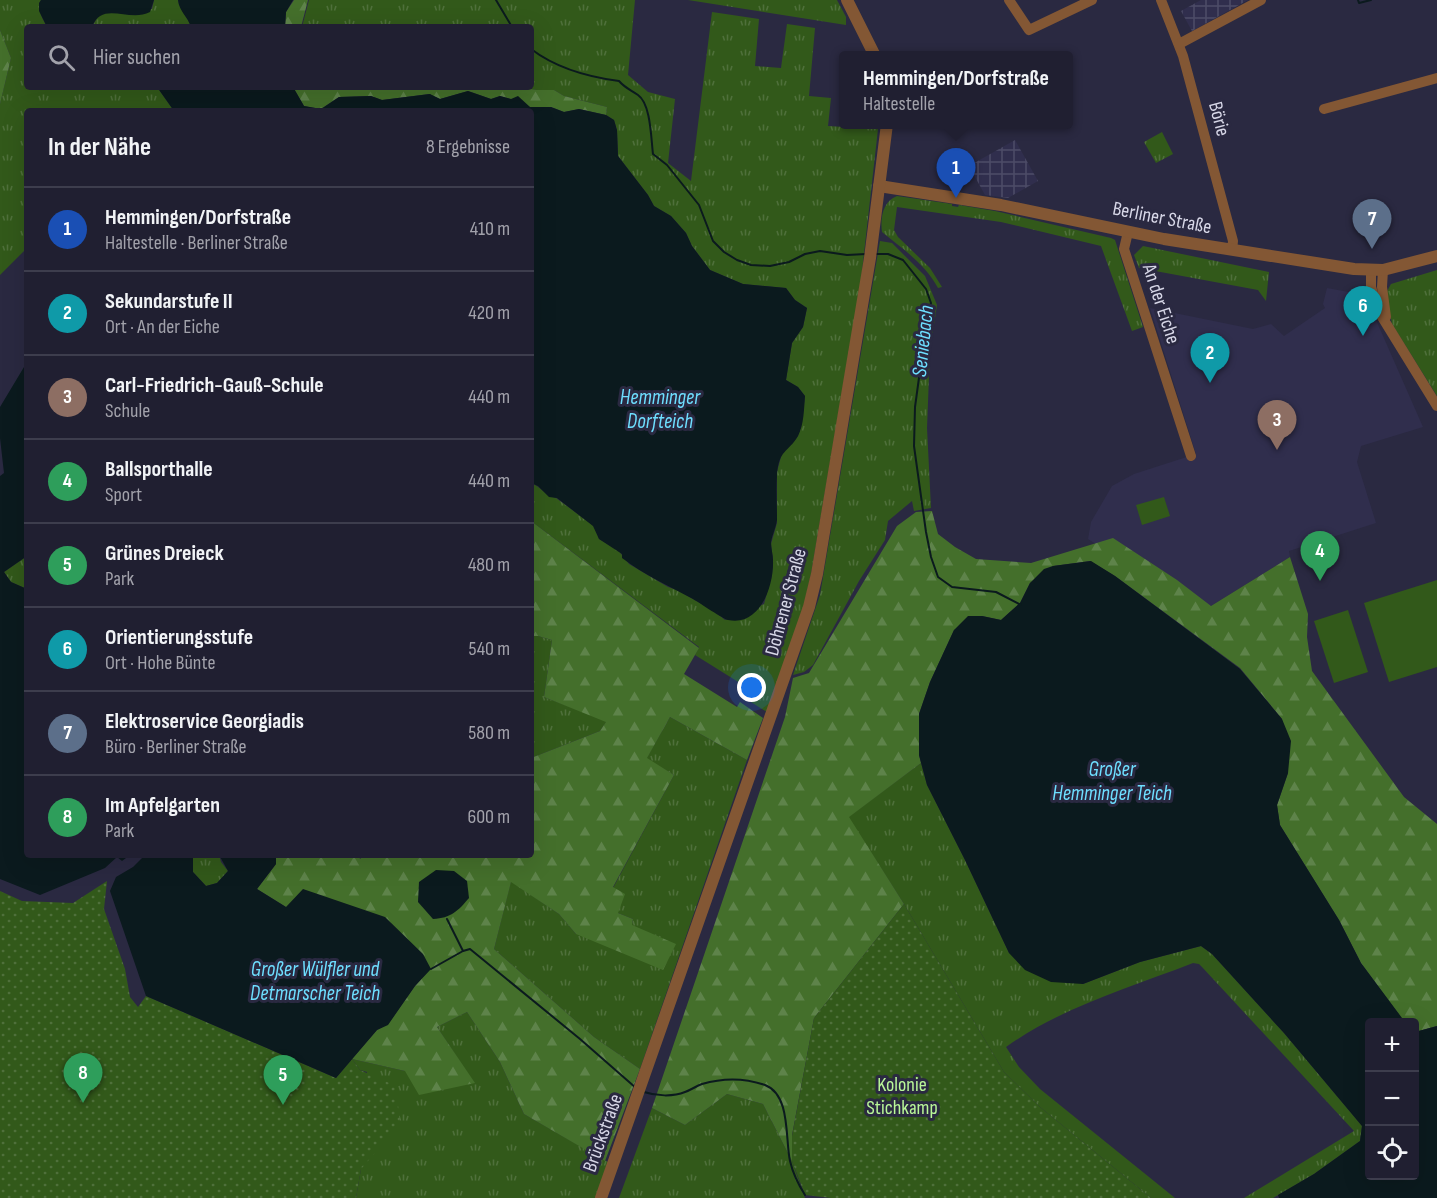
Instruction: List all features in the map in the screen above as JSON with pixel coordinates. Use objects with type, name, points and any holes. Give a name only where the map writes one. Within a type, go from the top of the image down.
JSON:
[{"type":"street","points":[[847,0],[872,51]]},
{"type":"street","points":[[1009,0],[1029,30],[1092,0]]},
{"type":"street","name":"Börie","points":[[1161,0],[1179,44],[1233,241],[1232,250]]},
{"type":"street","points":[[1179,44],[1261,0]]},
{"type":"street","points":[[1324,109],[1437,78]]},
{"type":"street","name":"Döhrener Straße","points":[[643,1080],[804,623],[817,574],[870,258],[886,129]]},
{"type":"street","name":"Berliner Straße","points":[[879,186],[1001,205],[1128,232],[1232,250],[1377,271],[1437,256]]},
{"type":"street","name":"An der Eiche","points":[[1128,232],[1124,249],[1191,456]]},
{"type":"street","points":[[1377,271],[1382,287],[1387,323],[1437,406]]},
{"type":"street","name":"Brückstraße","points":[[601,1198],[643,1080]]},
{"type":"shaded area","points":[[1201,0],[1248,0],[1192,31],[1181,11]]},
{"type":"shaded area","points":[[1015,140],[1038,181],[1008,198],[985,195],[969,166]]},
{"type":"shaded area","points":[[1327,288],[1365,295],[1423,427],[1361,446],[1357,462],[1376,523],[1289,551],[1290,557],[1211,606],[1124,562],[1088,539],[1091,522],[1112,486],[1134,474],[1196,454],[1150,308],[1253,329],[1271,324],[1284,336],[1325,308],[1323,304]]},
{"type":"green space","points":[[0,0],[41,0],[40,10],[46,24],[24,24],[24,90],[159,90],[172,108],[24,108],[24,251],[0,275],[0,104],[11,58],[0,30]]},
{"type":"green space","points":[[154,0],[178,0],[190,24],[94,24],[103,11],[152,9]]},
{"type":"green space","points":[[294,0],[308,0],[302,24],[285,24],[286,12]]},
{"type":"green space","points":[[309,0],[635,0],[628,75],[648,92],[675,99],[668,163],[691,181],[712,12],[759,19],[755,66],[781,68],[787,24],[815,28],[809,96],[831,98],[828,126],[839,127],[839,129],[878,129],[861,280],[811,574],[804,605],[767,712],[743,697],[748,688],[695,655],[699,647],[534,523],[534,485],[594,526],[599,539],[618,550],[629,564],[714,611],[725,620],[764,604],[772,575],[771,544],[777,523],[777,472],[782,453],[798,436],[803,414],[805,396],[798,387],[786,380],[792,343],[803,327],[807,308],[795,300],[786,288],[743,284],[710,270],[692,246],[686,233],[671,216],[654,206],[618,156],[617,130],[614,120],[606,115],[607,107],[564,96],[554,90],[534,90],[534,24],[303,24]]},
{"type":"green space","points":[[688,0],[837,0],[846,17],[846,25]]},
{"type":"green space","points":[[0,30],[11,58],[0,104]]},
{"type":"green space","points":[[295,90],[554,90],[564,96],[607,107],[606,115],[579,109],[564,112],[551,107],[530,107],[500,96],[491,99],[468,91],[440,99],[429,94],[382,100],[371,96],[339,97],[322,108],[304,106]]},
{"type":"green space","points":[[1162,132],[1173,154],[1156,163],[1144,142]]},
{"type":"green space","points":[[897,196],[995,211],[1115,240],[1143,327],[1132,331],[1101,246],[1001,222],[897,207],[894,230],[898,237],[930,268],[942,287],[938,288],[920,264],[882,232],[886,206],[892,198]]},
{"type":"green space","points":[[880,241],[892,243],[925,276],[937,305],[930,350],[927,428],[931,508],[914,511],[912,501],[888,521],[885,540],[859,581],[813,665],[804,672],[793,675],[820,595]]},
{"type":"green space","points":[[1143,246],[1269,272],[1266,301],[1258,290],[1139,268],[1134,255]]},
{"type":"green space","points":[[1437,270],[1437,396],[1392,324],[1386,293],[1391,284]]},
{"type":"green space","points":[[1164,497],[1170,516],[1142,525],[1136,505]]},
{"type":"green space","points":[[932,511],[938,534],[976,559],[1031,563],[1113,538],[1177,580],[1211,606],[1290,557],[1308,614],[1307,637],[1312,671],[1404,797],[1437,824],[1437,1026],[1419,1031],[1419,1018],[1401,1018],[1361,963],[1339,920],[1280,825],[1277,805],[1288,773],[1282,719],[1240,668],[1115,576],[1090,561],[1053,566],[1030,583],[1020,603],[1001,620],[982,616],[954,630],[930,682],[919,714],[921,763],[849,817],[904,904],[814,1018],[792,1135],[792,1161],[763,1104],[727,1094],[685,1125],[652,1108],[785,717],[793,678],[809,673],[897,526],[916,512]]},
{"type":"green space","points":[[534,523],[699,648],[684,674],[737,707],[740,702],[763,718],[747,760],[670,717],[647,758],[674,775],[613,887],[625,894],[618,913],[633,919],[632,925],[676,944],[663,970],[576,934],[559,914],[511,882],[494,949],[594,1037],[640,1069],[605,1161],[524,1114],[500,1062],[467,1012],[437,1027],[475,1083],[419,1095],[405,1071],[352,1059],[377,1030],[388,1024],[430,969],[286,907],[257,889],[276,864],[276,858],[534,858],[534,757],[600,731],[606,722],[544,697],[552,640],[534,636]]},
{"type":"green space","points":[[24,558],[24,588],[11,582],[4,572]]},
{"type":"green space","points":[[1437,580],[1437,667],[1389,682],[1364,603]]},
{"type":"green space","points":[[1348,610],[1368,672],[1334,683],[1314,621]]},
{"type":"green space","points":[[534,636],[552,640],[544,697],[607,721],[600,731],[534,757]]},
{"type":"green space","points":[[670,717],[747,760],[640,1069],[594,1037],[494,949],[511,881],[559,914],[576,934],[632,924],[633,919],[618,913],[613,888],[674,775],[646,759]]},
{"type":"green space","points":[[921,763],[927,785],[1009,953],[1083,984],[1140,962],[1201,946],[1212,954],[1284,1033],[1362,1126],[1360,1141],[1314,1174],[1273,1198],[1244,1198],[1354,1131],[1202,967],[1193,963],[1073,1009],[1027,1033],[1006,1047],[1019,1067],[1040,1089],[1175,1198],[1151,1198],[1040,1107],[1004,1072],[904,904],[848,817]]},
{"type":"green space","points":[[193,858],[220,858],[228,871],[217,883],[206,886],[193,872]]},
{"type":"green space","points":[[107,881],[104,909],[125,969],[130,997],[138,1007],[146,996],[336,1078],[352,1059],[360,1070],[396,1086],[400,1124],[361,1169],[356,1198],[0,1198],[0,891],[22,901],[73,903]]},
{"type":"green space","name":"Kolonie Stichkamp","points":[[904,904],[1004,1072],[1040,1107],[1151,1198],[831,1198],[805,1195],[792,1161],[792,1136],[814,1018]]},
{"type":"green space","points":[[467,1012],[500,1062],[524,1114],[608,1162],[596,1198],[356,1198],[361,1169],[367,1072],[360,1070],[352,1059],[474,1083],[437,1027]]},
{"type":"green space","points":[[727,1094],[763,1104],[792,1161],[805,1198],[619,1198],[652,1108],[685,1125]]},
{"type":"water","points":[[41,0],[154,0],[150,12],[142,15],[109,13],[102,15],[94,24],[46,24],[39,11]]},
{"type":"water","points":[[178,0],[293,0],[286,12],[285,24],[190,24]]},
{"type":"water","name":"Hemminger Dorfteich","points":[[159,90],[295,90],[304,106],[315,108],[172,108]]},
{"type":"water","name":"Hemminger Dorfteich","points":[[468,91],[491,99],[500,96],[511,99],[518,96],[530,107],[551,107],[564,112],[579,109],[606,115],[614,120],[617,130],[618,156],[654,206],[671,216],[686,233],[692,246],[710,270],[743,284],[786,288],[795,300],[807,308],[803,327],[792,343],[786,380],[798,387],[805,396],[803,422],[798,436],[782,456],[778,467],[777,520],[771,542],[773,570],[771,581],[763,602],[749,617],[728,620],[721,617],[630,564],[622,558],[622,554],[599,539],[593,526],[557,498],[549,497],[534,484],[534,108],[322,108],[339,97],[371,96],[382,100],[430,94],[440,99]]},
{"type":"water","points":[[24,367],[24,558],[4,572],[11,582],[24,588],[24,858],[116,858],[105,868],[40,895],[0,879],[0,476],[4,473],[0,438],[0,407]]},
{"type":"water","name":"Großer Hemminger Teich","points":[[1091,561],[1115,576],[1240,669],[1282,719],[1291,741],[1288,773],[1277,805],[1280,825],[1339,920],[1361,963],[1402,1018],[1365,1018],[1365,1180],[1419,1180],[1419,1031],[1437,1026],[1437,1198],[1279,1198],[1278,1195],[1314,1174],[1360,1141],[1362,1126],[1284,1033],[1212,954],[1201,946],[1140,962],[1083,984],[1051,982],[1025,970],[1009,953],[927,785],[919,755],[919,714],[930,682],[954,630],[968,616],[1001,620],[1020,603],[1030,583],[1044,569]]},
{"type":"water","name":"Großer Wülfler und Detmarscher Teich","points":[[142,858],[193,858],[193,872],[206,886],[217,883],[228,871],[221,858],[276,858],[276,864],[257,889],[286,907],[303,889],[385,917],[423,954],[431,969],[415,986],[388,1025],[377,1030],[336,1078],[146,996],[110,891],[116,877],[133,867]]},
{"type":"water","points":[[436,870],[454,871],[467,881],[469,898],[454,913],[433,919],[418,902],[419,882]]},
{"type":"waterway","name":"Seniebach","points":[[496,0],[510,24]]},
{"type":"waterway","points":[[1358,0],[1359,3],[1371,0]]},
{"type":"waterway","name":"Seniebach","points":[[534,51],[573,71],[619,81],[638,95],[646,106],[653,154],[667,165],[699,205],[713,241],[737,260],[751,265],[770,266],[820,251],[847,255],[866,254]]},
{"type":"waterway","name":"Seniebach","points":[[875,254],[888,254],[903,260],[926,289],[931,303],[921,343],[922,356],[915,407],[914,446],[926,532],[938,577],[952,587],[996,592],[1021,605]]},
{"type":"waterway","points":[[447,919],[463,951]]},
{"type":"waterway","points":[[431,969],[470,949],[636,1088]]},
{"type":"waterway","points":[[644,1092],[675,1095],[702,1084],[734,1080],[750,1081],[773,1090],[783,1108],[791,1166],[805,1195]]},
{"type":"place","name":"Hemmingen/Dorfstraße","points":[[956,198]]},
{"type":"place","name":"Elektroservice Georgiadis","points":[[1372,249]]},
{"type":"place","name":"Orientierungsstufe","points":[[1363,336]]},
{"type":"place","name":"Sekundarstufe II","points":[[1210,383]]},
{"type":"place","name":"Carl-Friedrich-Gauß-Schule","points":[[1277,450]]},
{"type":"place","name":"Ballsporthalle","points":[[1320,581]]},
{"type":"place","name":"Im Apfelgarten","points":[[83,1103]]},
{"type":"place","name":"Grünes Dreieck","points":[[283,1105]]}]
